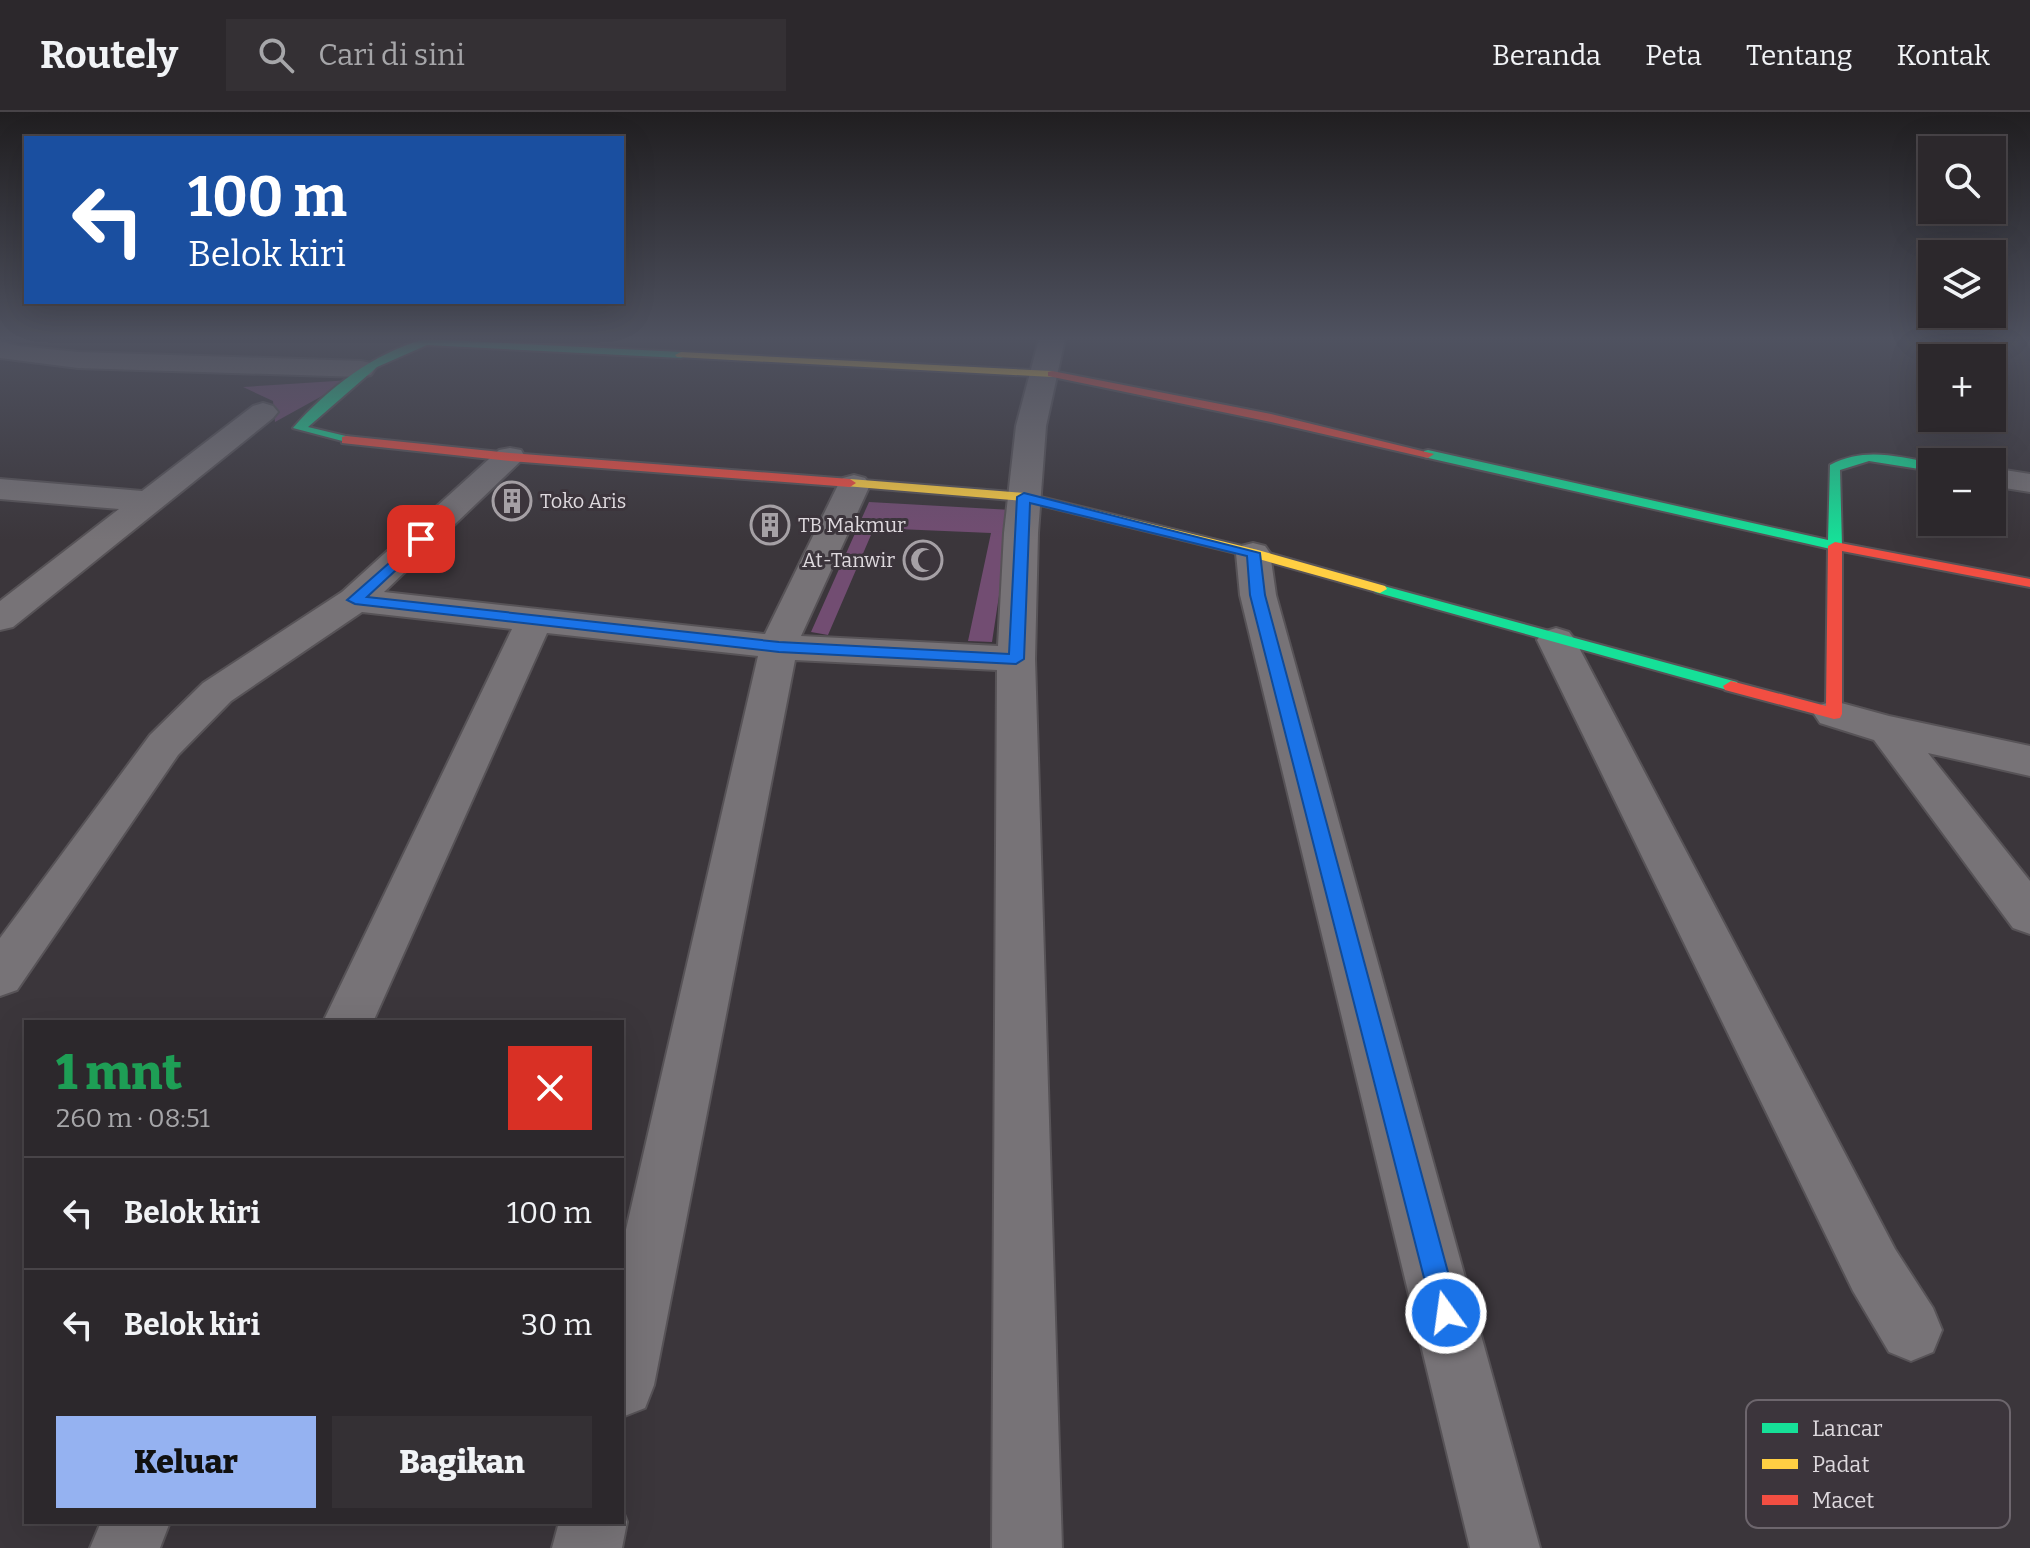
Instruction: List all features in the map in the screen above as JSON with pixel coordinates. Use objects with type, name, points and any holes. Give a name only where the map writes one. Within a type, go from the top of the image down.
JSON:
[{"type":"street","points":[[0,619],[81,553],[152,502],[228,406]]},
{"type":"street","points":[[254,406],[299,428],[337,439],[510,457],[1024,497],[1253,553],[1556,640],[1888,730],[2030,761]]},
{"type":"street","points":[[299,428],[322,406]]},
{"type":"street","points":[[1027,1548],[1016,659],[1024,497],[1031,426],[1036,406]]},
{"type":"street","points":[[1211,406],[1835,546],[2030,583]]},
{"type":"street","points":[[0,976],[164,745],[217,692],[355,600],[510,457]]},
{"type":"street","points":[[1834,714],[1834,468],[1845,458],[1870,457],[1918,465]]},
{"type":"street","points":[[2006,479],[2030,483]]},
{"type":"street","points":[[624,1376],[779,647],[787,623],[854,485]]},
{"type":"street","points":[[0,489],[152,502]]},
{"type":"street","points":[[1253,553],[1258,595],[1505,1548]]},
{"type":"street","points":[[355,600],[779,647],[1016,659]]},
{"type":"street","points":[[349,1020],[534,620]]},
{"type":"street","points":[[1556,640],[1874,1270],[1911,1330]]},
{"type":"street","points":[[1888,730],[2030,915]]},
{"type":"street","points":[[125,1548],[135,1524]]},
{"type":"street","points":[[587,1548],[593,1524]]},
{"type":"shaded area","points":[[273,406],[304,406],[275,422]]},
{"type":"shaded area","points":[[869,502],[1012,510],[992,642],[968,641],[991,533],[874,528],[828,635],[811,632]]},
{"type":"traffic: fast","points":[[323,406],[299,428],[346,440]]},
{"type":"traffic: fast","points":[[1428,454],[1835,546],[1834,468],[1845,462],[1869,457],[1918,464]]},
{"type":"traffic: fast","points":[[1380,589],[1731,686]]},
{"type":"traffic: slow","points":[[850,483],[1024,497],[1253,553],[1380,589]]},
{"type":"traffic: jam","points":[[1211,406],[1428,454]]},
{"type":"traffic: jam","points":[[346,440],[510,457],[850,483]]},
{"type":"traffic: jam","points":[[1731,686],[1834,714],[1835,546],[2030,583]]},
{"type":"place","name":"Toko Aris","points":[[512,501]]},
{"type":"place","name":"TB Makmur","points":[[770,525]]},
{"type":"place","name":"At-Tanwir","points":[[923,560]]},
{"type":"route","points":[[421,539],[355,600],[779,647],[1016,659],[1024,497],[1253,553],[1258,595],[1446,1313]]}]
